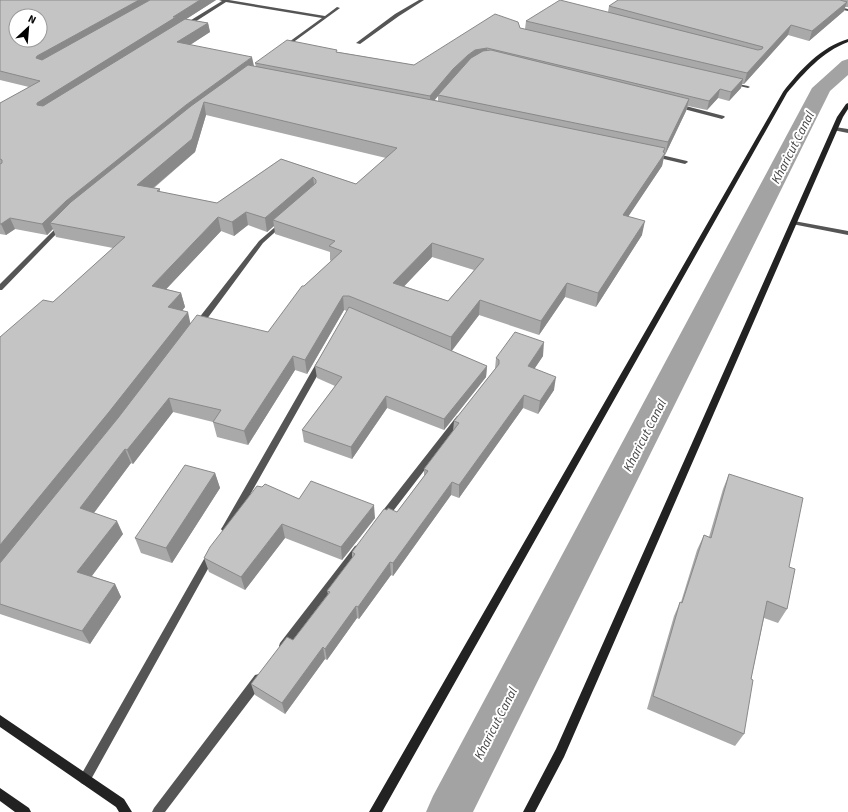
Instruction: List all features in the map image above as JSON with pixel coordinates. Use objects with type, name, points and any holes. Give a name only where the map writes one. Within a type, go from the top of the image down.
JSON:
[{"type":"street","points":[[178,30],[223,0],[326,17]]},
{"type":"street","points":[[358,43],[397,15],[422,0]]},
{"type":"street","points":[[828,6],[848,10]]},
{"type":"street","points":[[278,52],[338,8]]},
{"type":"street","points":[[375,812],[785,92],[812,62],[842,42],[848,40]]},
{"type":"street","points":[[724,81],[748,87]]},
{"type":"street","points":[[668,104],[722,117]]},
{"type":"street","points":[[529,812],[560,753],[835,129],[848,105]]},
{"type":"street","points":[[835,129],[848,131]]},
{"type":"street","points":[[647,154],[685,162]]},
{"type":"street","points":[[195,330],[261,242],[290,215]]},
{"type":"street","points":[[0,288],[67,220]]},
{"type":"street","points":[[794,223],[848,232]]},
{"type":"street","points":[[222,536],[324,356]]},
{"type":"street","points":[[378,524],[464,412]]},
{"type":"street","points":[[277,655],[363,543]]},
{"type":"street","points":[[85,779],[214,550]]},
{"type":"street","points":[[158,812],[263,674]]},
{"type":"street","points":[[0,720],[120,803],[126,812]]},
{"type":"street","points":[[0,794],[25,812]]},
{"type":"building","points":[[0,0],[139,0],[37,56],[36,58],[42,60],[150,0],[200,0],[173,17],[176,17],[37,103],[37,105],[43,106],[185,19],[208,23],[177,42],[252,57],[186,105],[66,201],[42,224],[10,218],[0,224],[0,164],[2,163],[2,160],[0,159],[0,103],[40,81],[0,71]]},
{"type":"building","points":[[560,0],[758,50],[762,49],[763,47],[609,6],[618,0],[840,0],[847,2],[812,31],[791,25],[747,73],[526,21]]},
{"type":"building","points":[[495,14],[518,22],[520,28],[743,79],[731,92],[720,89],[709,101],[487,48],[475,50],[468,55],[453,69],[430,96],[255,63],[287,40],[337,50],[336,52],[414,65]]},
{"type":"building","points":[[491,50],[689,99],[668,142],[438,95],[471,58],[483,51]]},
{"type":"building","points":[[248,65],[432,100],[665,148],[663,152],[665,153],[623,215],[645,221],[598,293],[567,283],[541,321],[480,300],[451,337],[349,296],[343,296],[305,360],[293,356],[244,431],[213,422],[221,410],[169,398],[127,450],[125,449],[80,508],[117,521],[77,572],[115,584],[82,631],[0,604],[0,563],[118,418],[197,315],[268,332],[302,286],[304,286],[342,251],[329,246],[335,241],[273,220],[316,183],[316,180],[313,177],[265,218],[246,212],[232,222],[218,217],[152,286],[181,293],[168,307],[188,312],[109,412],[0,545],[0,337],[43,300],[53,302],[125,237],[50,223],[71,202],[191,106]],"holes":[[[204,102],[397,148],[356,184],[281,159],[217,203],[157,191],[160,189],[137,185],[192,139]],[[432,243],[484,259],[448,301],[393,283]]]},
{"type":"building","points":[[349,307],[487,366],[444,419],[386,396],[351,447],[302,430],[342,377],[315,366]]},
{"type":"building","points":[[515,332],[544,342],[528,366],[556,377],[540,401],[524,395],[459,485],[452,482],[393,563],[390,562],[358,607],[356,606],[325,649],[323,647],[282,703],[251,684],[287,637],[293,640],[330,592],[327,591],[355,554],[352,552],[384,509],[387,510],[388,508],[397,512],[428,471],[424,469],[459,423],[454,421],[499,364],[499,360],[496,358]]},
{"type":"building","points":[[185,465],[215,473],[166,548],[135,538]]},
{"type":"building","points":[[729,474],[803,498],[789,567],[795,569],[787,609],[767,601],[751,679],[753,680],[744,734],[653,696],[680,602],[682,603],[704,535],[711,538]]},
{"type":"building","points":[[311,481],[374,505],[341,547],[282,524],[241,577],[204,558],[210,547],[257,486],[262,487],[265,484],[299,499]]},
{"type":"waterway","name":"Kharicut Canal","points":[[449,812],[822,88],[848,65]]}]
